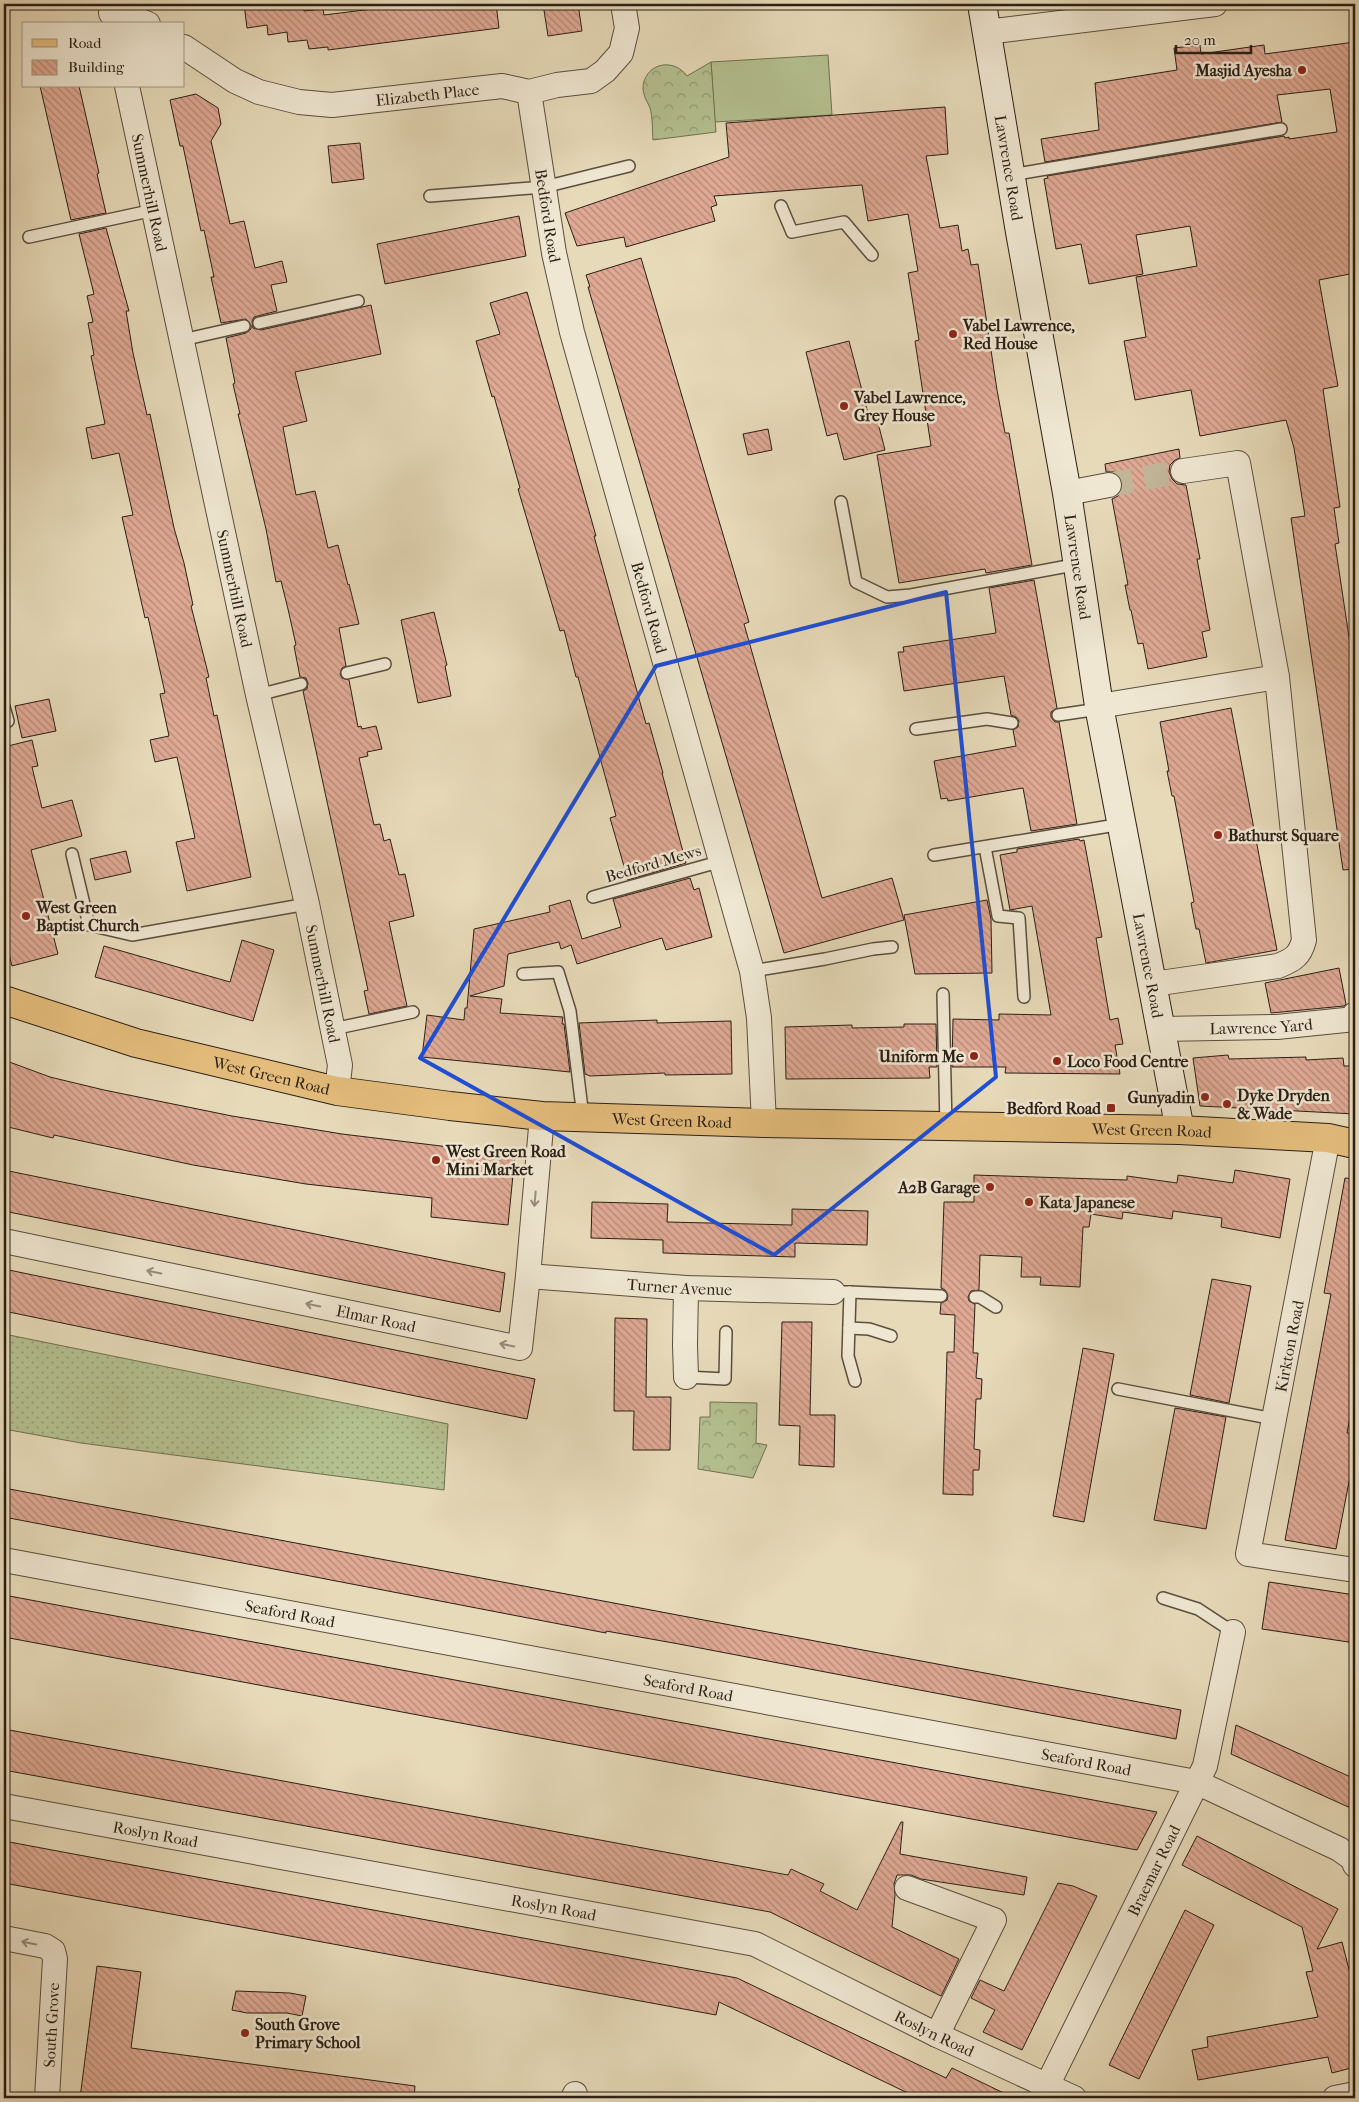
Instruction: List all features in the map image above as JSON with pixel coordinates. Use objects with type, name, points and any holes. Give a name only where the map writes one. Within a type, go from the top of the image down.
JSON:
[{"type":"main road","name":"West Green Road","points":[[4,1000],[136,1043],[337,1090],[450,1106],[542,1116],[764,1123],[1180,1130],[1328,1138],[1355,1144]]},
{"type":"street","name":"Elizabeth Place","points":[[185,48],[235,81],[259,92],[300,102],[332,105],[502,86],[529,92],[557,85],[590,81],[604,71],[621,53],[624,45],[627,28],[623,4]]},
{"type":"street","name":"Lawrence Road","points":[[982,4],[1068,493],[1099,708],[1180,1130]]},
{"type":"street","points":[[987,32],[1215,4]]},
{"type":"street","points":[[111,14],[128,16],[143,22]]},
{"type":"street","name":"Summerhill Road","points":[[127,88],[258,695],[307,904],[340,1065],[337,1090]]},
{"type":"street","name":"Bedford Road","points":[[529,92],[554,253],[572,332],[752,971],[759,1018],[764,1123]]},
{"type":"street","points":[[1153,984],[1278,966],[1296,959],[1302,950],[1304,940],[1277,677],[1238,463],[1183,472]]},
{"type":"street","points":[[1068,493],[1109,485]]},
{"type":"street","points":[[1099,708],[1277,677]]},
{"type":"street","name":"Lawrence Yard","points":[[1161,1029],[1277,1027],[1355,1019],[1355,1014]]},
{"type":"street","name":"Elmar Road","points":[[4,1241],[520,1348],[542,1116]]},
{"type":"street","name":"Kirkton Road","points":[[1328,1138],[1248,1554],[1355,1570]]},
{"type":"street","name":"Turner Avenue","points":[[528,1276],[686,1288],[842,1292]]},
{"type":"street","points":[[686,1288],[686,1377]]},
{"type":"street","name":"Seaford Road","points":[[4,1560],[1196,1782],[1339,1850],[1354,1861]]},
{"type":"street","name":"Braemar Road","points":[[1044,2092],[1204,1766],[1233,1632]]},
{"type":"street","name":"Roslyn Road","points":[[4,1806],[755,1944],[937,2035],[1044,2092],[1074,2098]]},
{"type":"street","points":[[907,1888],[994,1920],[937,2035]]},
{"type":"street","name":"South Grove","points":[[4,1938],[45,1946],[53,1951],[55,1959],[47,2098]]},
{"type":"street","points":[[1335,2098],[1355,2094]]},
{"type":"lane","points":[[1011,175],[1281,129]]},
{"type":"lane","points":[[430,196],[544,187],[629,166]]},
{"type":"lane","points":[[781,206],[792,232],[844,222],[872,255]]},
{"type":"lane","points":[[29,237],[154,210]]},
{"type":"lane","points":[[259,323],[358,301]]},
{"type":"lane","points":[[182,340],[244,326]]},
{"type":"lane","points":[[841,502],[856,582],[887,597],[911,595],[1079,564]]},
{"type":"lane","points":[[347,673],[386,664]]},
{"type":"lane","points":[[258,695],[301,684]]},
{"type":"lane","points":[[4,706],[8,721],[4,722]]},
{"type":"lane","points":[[1058,715],[1099,708]]},
{"type":"lane","points":[[916,729],[987,719],[1012,723]]},
{"type":"lane","points":[[934,856],[1122,824]]},
{"type":"lane","points":[[985,847],[998,916],[1019,918],[1024,997]]},
{"type":"lane","points":[[72,854],[90,924],[132,935],[307,904]]},
{"type":"lane","name":"Bedford Mews","points":[[593,897],[722,861]]},
{"type":"lane","points":[[752,971],[892,947]]},
{"type":"lane","points":[[523,974],[558,972],[570,1011],[583,1117]]},
{"type":"lane","points":[[943,994],[946,1126]]},
{"type":"lane","points":[[333,1029],[414,1012]]},
{"type":"lane","points":[[855,1380],[848,1356],[849,1328],[842,1292],[941,1296]]},
{"type":"lane","points":[[975,1297],[980,1297],[996,1307]]},
{"type":"lane","points":[[849,1328],[869,1329],[891,1336]]},
{"type":"lane","points":[[686,1377],[724,1379],[726,1332]]},
{"type":"lane","points":[[1118,1389],[1274,1419]]},
{"type":"lane","points":[[1163,1598],[1198,1609],[1233,1632]]},
{"type":"highlighted area","points":[[946,592],[996,1077],[774,1255],[420,1058],[656,666]]},
{"type":"green space","points":[[828,55],[832,115],[715,122],[711,62]]},
{"type":"green space","points":[[711,62],[716,132],[653,140],[651,112],[643,89],[647,75],[658,66],[670,65],[676,67],[687,76]]},
{"type":"green space","points":[[4,1334],[448,1424],[444,1490],[81,1443],[4,1429]]},
{"type":"green space","points":[[710,1402],[757,1403],[756,1443],[767,1445],[753,1478],[698,1469],[700,1417],[710,1417]]},
{"type":"building","points":[[244,4],[303,4],[304,11],[323,9],[324,15],[413,4],[496,4],[499,28],[328,50],[328,47],[309,49],[307,40],[288,42],[287,32],[268,35],[267,25],[247,28]]},
{"type":"building","points":[[543,4],[578,4],[582,31],[548,36]]},
{"type":"building","points":[[1355,42],[1355,273],[1319,280],[1338,386],[1323,389],[1340,507],[1334,508],[1339,543],[1335,544],[1355,677],[1355,869],[1343,870],[1291,518],[1305,516],[1294,448],[1286,420],[1200,436],[1191,390],[1135,400],[1124,341],[1146,337],[1136,277],[1197,266],[1190,226],[1136,235],[1143,274],[1089,284],[1081,244],[1056,249],[1044,179],[1048,178],[1047,176],[1284,136],[1285,138],[1289,137],[1289,139],[1337,132],[1330,89],[1277,95],[1282,122],[1045,162],[1041,139],[1099,130],[1095,83],[1177,70],[1174,48],[1200,45],[1201,54],[1264,45],[1265,54]]},
{"type":"building","points":[[40,88],[79,88],[106,213],[71,220]]},
{"type":"building","points":[[196,94],[218,108],[221,124],[211,141],[230,224],[244,221],[255,268],[282,261],[287,282],[271,285],[277,311],[254,317],[252,321],[253,328],[261,330],[371,305],[381,354],[295,372],[307,421],[283,427],[296,495],[315,491],[328,548],[338,545],[349,584],[359,624],[339,628],[346,666],[342,668],[340,674],[342,678],[349,680],[358,727],[361,726],[362,729],[376,726],[382,749],[367,752],[368,756],[359,758],[374,825],[380,824],[384,841],[390,839],[399,875],[405,874],[414,916],[389,922],[407,1006],[369,1014],[364,991],[368,990],[303,691],[307,689],[308,683],[306,678],[300,677],[294,646],[296,645],[288,609],[281,581],[276,582],[266,529],[238,414],[240,414],[226,338],[246,333],[251,329],[251,325],[246,319],[221,323],[211,277],[214,277],[204,230],[201,231],[183,146],[180,146],[170,100]]},
{"type":"building","points":[[945,107],[948,154],[926,156],[940,228],[958,225],[962,251],[968,249],[971,265],[978,264],[997,390],[1005,433],[1009,433],[1032,565],[986,573],[985,569],[899,583],[877,455],[931,446],[915,341],[919,340],[908,273],[918,271],[908,214],[868,221],[862,185],[714,196],[717,205],[711,207],[715,221],[626,247],[624,237],[577,246],[565,213],[729,157],[726,123]]},
{"type":"building","points":[[360,143],[364,179],[332,183],[328,146]]},
{"type":"building","points":[[519,216],[526,256],[385,284],[377,244]]},
{"type":"building","points":[[106,228],[129,311],[126,311],[133,353],[147,415],[150,414],[174,528],[184,563],[193,605],[191,606],[209,677],[206,678],[214,716],[217,715],[251,877],[187,891],[176,842],[195,838],[177,757],[155,762],[150,740],[169,736],[160,694],[165,693],[148,617],[145,618],[122,517],[133,515],[119,453],[92,459],[86,428],[105,424],[91,356],[94,355],[88,323],[93,322],[87,296],[94,294],[79,234]]},
{"type":"building","points":[[641,258],[749,622],[744,624],[822,898],[892,878],[904,920],[784,953],[588,287],[590,287],[586,275]]},
{"type":"building","points":[[527,292],[596,536],[594,536],[646,724],[649,723],[663,773],[686,863],[628,880],[610,818],[616,816],[578,677],[576,677],[564,630],[560,631],[518,489],[520,488],[494,396],[492,397],[476,341],[500,334],[490,303]]},
{"type":"building","name":"Vabel Lawrence, Grey House","points":[[849,341],[870,421],[877,419],[885,450],[844,460],[837,433],[827,436],[806,352]]},
{"type":"building","points":[[768,429],[772,450],[748,455],[743,434]]},
{"type":"building","points":[[1179,449],[1180,458],[1170,465],[1169,472],[1177,484],[1186,485],[1200,559],[1197,559],[1210,630],[1202,632],[1207,657],[1148,669],[1143,643],[1138,644],[1130,610],[1125,585],[1128,585],[1112,499],[1118,496],[1122,490],[1122,482],[1114,472],[1106,472],[1105,464]]},
{"type":"building","points":[[1034,580],[1057,708],[1051,712],[1051,717],[1055,722],[1059,722],[1077,824],[1031,831],[1023,788],[948,801],[947,798],[941,799],[934,761],[1016,746],[1013,730],[1018,727],[1019,721],[1011,715],[1004,676],[904,691],[898,652],[904,652],[903,647],[996,633],[989,588]]},
{"type":"building","points":[[434,612],[447,665],[445,666],[451,696],[418,703],[401,620]]},
{"type":"building","points":[[49,699],[56,731],[22,738],[15,706]]},
{"type":"building","name":"Bathurst Square","points":[[1231,708],[1277,950],[1206,963],[1191,903],[1194,902],[1174,796],[1172,796],[1167,771],[1169,771],[1160,722]]},
{"type":"building","points":[[32,740],[38,766],[32,767],[42,808],[72,800],[82,836],[31,850],[58,954],[12,966],[4,934],[4,747]]},
{"type":"building","points":[[1079,839],[1080,841],[1084,840],[1102,937],[1096,938],[1110,1020],[1118,1018],[1123,1044],[1115,1045],[1120,1074],[1005,1073],[1006,1067],[952,1067],[953,1019],[999,1020],[999,1014],[1051,1015],[1032,906],[1010,910],[1000,855],[1017,852],[1017,849]]},
{"type":"building","points":[[126,851],[131,872],[95,880],[90,859]]},
{"type":"building","points":[[690,878],[694,890],[699,888],[712,937],[666,950],[662,938],[577,964],[571,945],[561,949],[559,942],[508,954],[504,986],[470,996],[502,999],[500,1013],[563,1017],[562,1024],[564,1024],[570,1072],[422,1057],[427,1015],[464,1020],[465,1008],[467,1008],[474,929],[550,912],[549,906],[570,900],[582,939],[621,927],[613,899]]},
{"type":"building","points":[[987,900],[991,919],[992,973],[915,974],[904,915]]},
{"type":"building","points":[[242,940],[274,950],[253,1021],[95,977],[104,946],[230,982]]},
{"type":"building","points":[[1339,968],[1346,1004],[1344,1006],[1271,1013],[1265,983]]},
{"type":"building","points":[[657,1020],[657,1023],[731,1021],[732,1074],[665,1075],[665,1073],[590,1076],[585,1074],[579,1023]]},
{"type":"building","points":[[904,1024],[936,1024],[937,1067],[929,1067],[930,1078],[786,1079],[785,1027],[852,1025],[852,1028],[904,1027]]},
{"type":"building","points":[[1228,1055],[1229,1059],[1306,1057],[1306,1060],[1343,1058],[1344,1066],[1355,1066],[1355,1114],[1200,1106],[1193,1058]]},
{"type":"building","points":[[4,1060],[50,1077],[232,1116],[342,1134],[515,1155],[508,1225],[431,1217],[432,1198],[306,1184],[193,1165],[54,1135],[53,1138],[4,1126]]},
{"type":"building","points":[[4,1170],[505,1273],[500,1312],[4,1211]]},
{"type":"building","points":[[1235,1170],[1290,1179],[1280,1238],[1221,1227],[1222,1218],[1173,1211],[1172,1219],[1123,1212],[1122,1219],[1091,1214],[1089,1227],[1083,1227],[1080,1287],[1040,1285],[1041,1277],[1021,1277],[1022,1257],[980,1255],[979,1290],[971,1291],[968,1297],[969,1301],[975,1304],[973,1353],[978,1353],[976,1378],[982,1379],[981,1399],[976,1399],[974,1449],[980,1450],[979,1470],[973,1470],[973,1495],[943,1494],[947,1352],[954,1352],[955,1315],[940,1314],[941,1303],[947,1300],[948,1296],[945,1290],[941,1288],[944,1202],[974,1202],[974,1175],[1127,1180],[1127,1176],[1177,1183],[1178,1175],[1233,1183]]},
{"type":"building","points":[[1345,1178],[1355,1179],[1355,1391],[1347,1433],[1355,1434],[1355,1451],[1336,1549],[1285,1540],[1331,1294],[1324,1293]]},
{"type":"building","points":[[592,1202],[668,1204],[667,1222],[792,1225],[792,1209],[868,1211],[867,1245],[795,1243],[795,1257],[663,1253],[663,1240],[591,1238]]},
{"type":"building","points":[[4,1269],[535,1379],[527,1419],[4,1311]]},
{"type":"building","points":[[1212,1279],[1251,1286],[1229,1403],[1190,1395]]},
{"type":"building","points":[[615,1318],[647,1319],[646,1397],[671,1397],[670,1450],[633,1450],[634,1411],[614,1411]]},
{"type":"building","points":[[782,1322],[812,1322],[810,1415],[835,1415],[834,1467],[799,1465],[800,1426],[779,1425]]},
{"type":"building","points":[[1083,1348],[1114,1354],[1084,1522],[1053,1516]]},
{"type":"building","points":[[1175,1408],[1226,1417],[1206,1529],[1154,1520]]},
{"type":"building","points":[[4,1488],[1181,1710],[1176,1739],[679,1644],[606,1631],[606,1633],[4,1517]]},
{"type":"building","points":[[1269,1582],[1355,1595],[1355,1643],[1262,1629]]},
{"type":"building","points":[[4,1595],[1157,1812],[1137,1850],[710,1770],[4,1637]]},
{"type":"building","points":[[1236,1725],[1355,1779],[1355,1810],[1231,1754]]},
{"type":"building","points":[[4,1729],[788,1875],[791,1869],[824,1884],[820,1891],[857,1910],[901,1822],[903,1822],[900,1854],[1027,1877],[1024,1895],[921,1879],[911,1875],[897,1875],[894,1884],[895,1895],[892,1927],[959,1959],[941,1996],[770,1912],[4,1770]]},
{"type":"building","points":[[1197,1836],[1338,1909],[1317,1949],[1342,1942],[1355,1993],[1355,2067],[1332,2073],[1328,2057],[1198,2080],[1192,2050],[1208,2047],[1207,2037],[1318,2017],[1306,1972],[1313,1971],[1302,1927],[1182,1865]]},
{"type":"building","points":[[4,1841],[737,1978],[946,2078],[952,2068],[1014,2098],[918,2098],[719,2002],[716,2015],[4,1883]]},
{"type":"building","points":[[1058,1883],[1073,1886],[1097,1896],[1022,2050],[983,2032],[995,2010],[971,1998],[980,1980],[1004,1991]]},
{"type":"building","points":[[1185,1910],[1214,1925],[1139,2079],[1109,2065]]},
{"type":"building","points":[[97,1966],[141,1972],[131,2048],[415,2086],[414,2098],[80,2098]]},
{"type":"building","points":[[236,1991],[290,1993],[306,1996],[302,2016],[287,2013],[247,2013],[232,2010]]},
{"type":"tunnel","points":[[1109,485],[1183,471]]},
{"type":"place","name":"Masjid Ayesha","points":[[1302,70]]},
{"type":"place","name":"Vabel Lawrence, Red House","points":[[953,334]]},
{"type":"place","name":"Vabel Lawrence, Grey House","points":[[844,406]]},
{"type":"place","name":"Bathurst Square","points":[[1218,835]]},
{"type":"place","name":"West Green Baptist Church","points":[[26,916]]},
{"type":"place","name":"Uniform Me","points":[[974,1056]]},
{"type":"place","name":"Loco Food Centre","points":[[1057,1061]]},
{"type":"place","name":"Gunyadin","points":[[1205,1097]]},
{"type":"place","name":"Dyke Dryden & Wade","points":[[1227,1104]]},
{"type":"place","name":"Bedford Road","points":[[1111,1108]]},
{"type":"place","name":"West Green Road Mini Market","points":[[436,1160]]},
{"type":"place","name":"A2B Garage","points":[[990,1187]]},
{"type":"place","name":"Kata Japanese","points":[[1029,1202]]},
{"type":"place","name":"South Grove Primary School","points":[[245,2033]]}]
